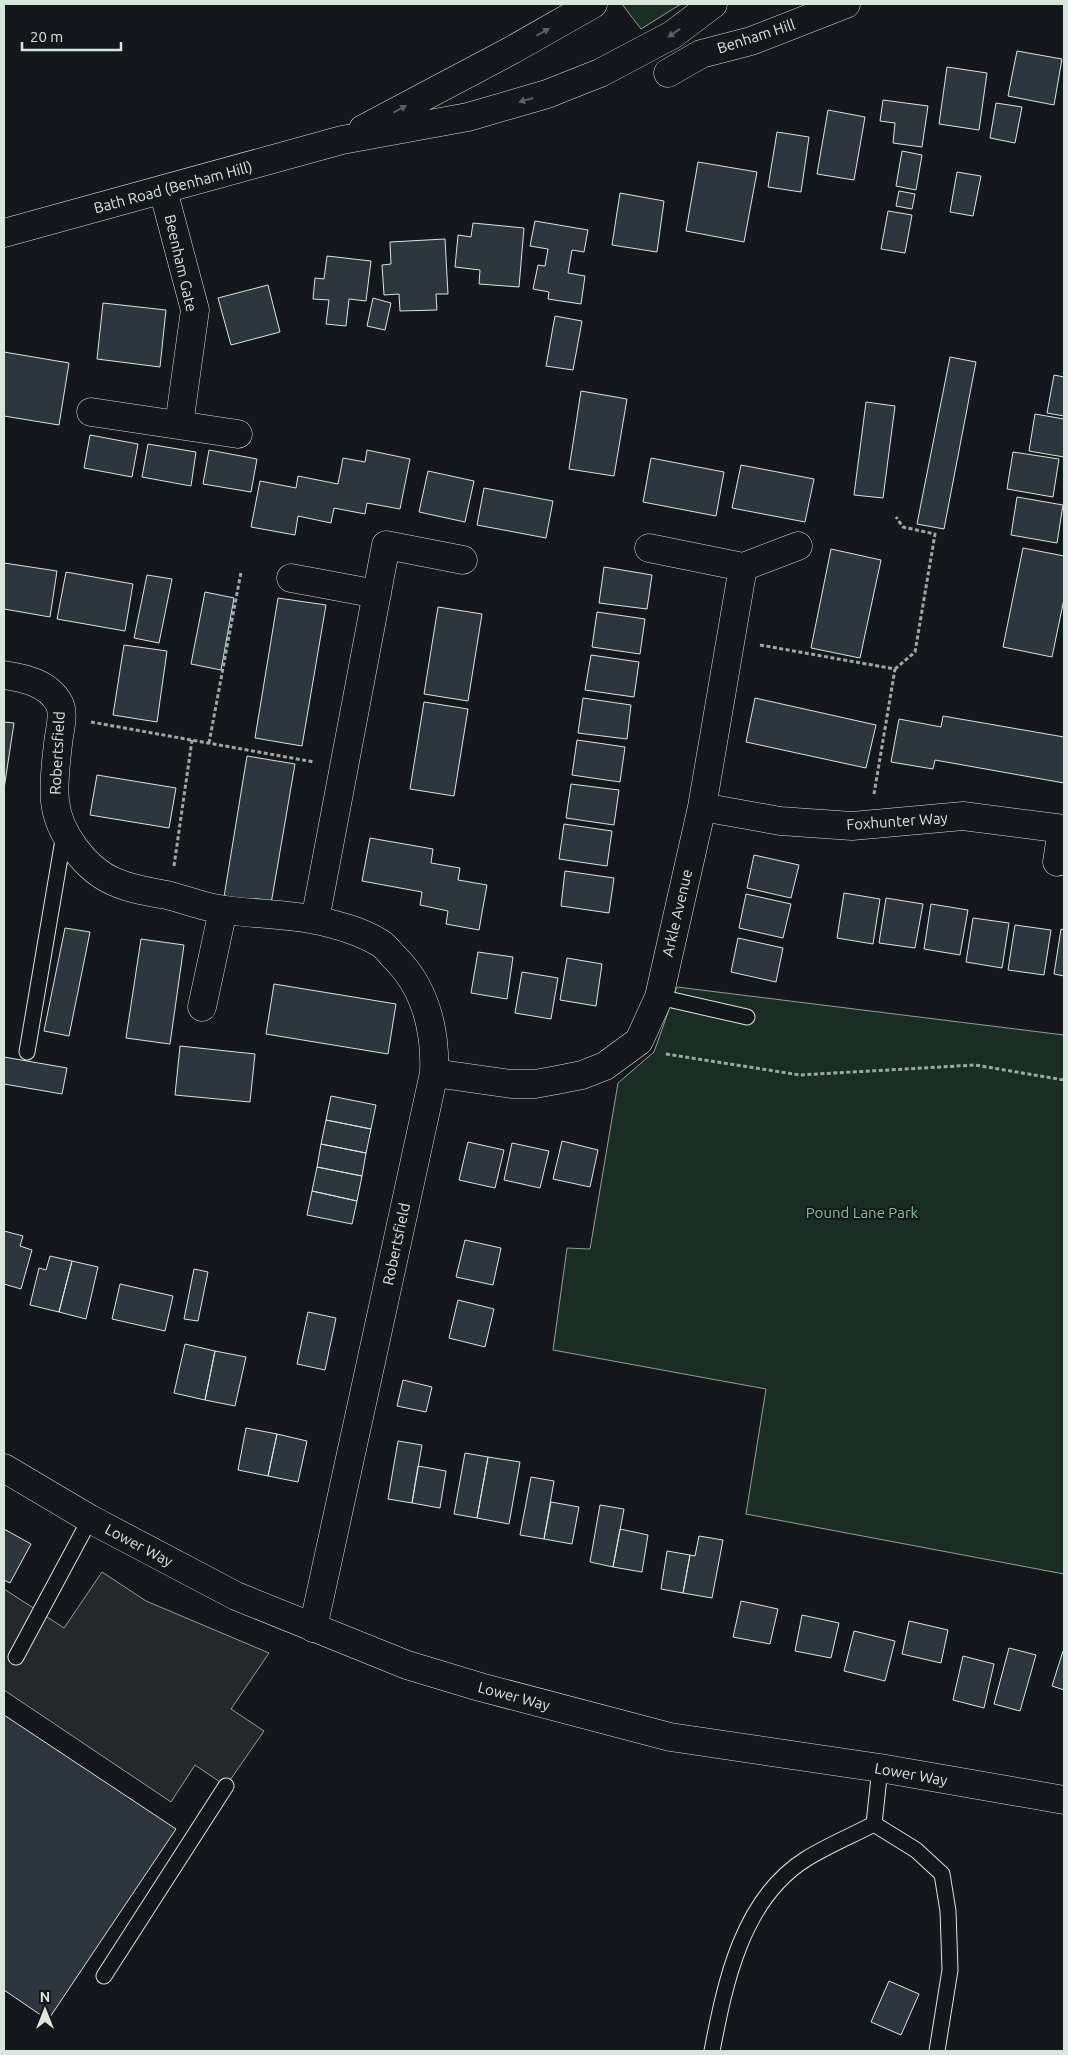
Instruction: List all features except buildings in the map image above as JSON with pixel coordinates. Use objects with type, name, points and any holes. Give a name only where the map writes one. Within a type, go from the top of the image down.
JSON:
[{"type":"street","name":"Bath Road (Benham Hill)","points":[[342,140],[512,50],[592,4]]},
{"type":"street","name":"Bath Road (Benham Hill)","points":[[4,233],[342,140],[468,117],[547,94],[600,73],[672,35],[713,4]]},
{"type":"street","name":"Benham Hill","points":[[668,73],[701,54],[751,41],[846,4]]},
{"type":"street","name":"Beenham Gate","points":[[163,190],[195,310],[180,425]]},
{"type":"street","points":[[91,412],[238,434]]},
{"type":"street","points":[[315,920],[386,545],[463,560]]},
{"type":"street","points":[[649,548],[743,567],[798,546]]},
{"type":"street","name":"Arkle Avenue","points":[[434,1073],[511,1084],[535,1084],[582,1075],[605,1066],[639,1041],[659,997],[702,807],[743,567]]},
{"type":"street","points":[[291,578],[377,594]]},
{"type":"street","name":"Robertsfield","points":[[4,674],[20,677],[44,686],[59,704],[61,717],[54,776],[55,802],[65,833],[91,867],[102,877],[124,886],[223,910],[315,920],[356,931],[380,943],[412,976],[422,995],[430,1022],[435,1050],[434,1073],[313,1628]]},
{"type":"street","name":"Foxhunter Way","points":[[702,807],[780,820],[852,826],[963,816],[1063,829],[1060,864]]},
{"type":"street","points":[[202,1007],[223,910]]},
{"type":"street","name":"Lower Way","points":[[4,1468],[90,1519],[236,1596],[407,1665],[480,1687],[670,1737],[880,1768],[1064,1800]]},
{"type":"lane","points":[[27,1052],[65,833]]},
{"type":"lane","points":[[659,997],[747,1017]]},
{"type":"lane","points":[[16,1657],[90,1519]]},
{"type":"lane","points":[[874,1824],[880,1768]]},
{"type":"lane","points":[[104,1976],[226,1786]]},
{"type":"lane","points":[[712,2051],[726,1985],[747,1927],[764,1900],[783,1877],[806,1859],[874,1824]]},
{"type":"lane","points":[[874,1824],[916,1850],[942,1874],[948,1911],[950,1970],[937,2051]]},
{"type":"path","points":[[868,824],[895,669],[915,652],[935,534],[903,527],[896,517]]},
{"type":"path","points":[[210,743],[241,572]]},
{"type":"path","points":[[730,640],[895,669]]},
{"type":"path","points":[[61,717],[345,767]]},
{"type":"path","points":[[169,896],[192,740]]},
{"type":"path","points":[[639,1041],[654,1052],[800,1075],[975,1065],[1064,1080]]},
{"type":"green space","points":[[622,4],[681,4],[641,29]]},
{"type":"green space","name":"Pound Lane Park","points":[[677,987],[1064,1035],[1064,1574],[746,1514],[766,1389],[553,1350],[567,1248],[590,1249],[618,1083],[654,1052]]},
{"type":"shaded area","points":[[102,1572],[146,1601],[269,1653],[231,1709],[264,1731],[226,1786],[195,1765],[171,1802],[4,1690],[4,1589],[64,1628]]}]
